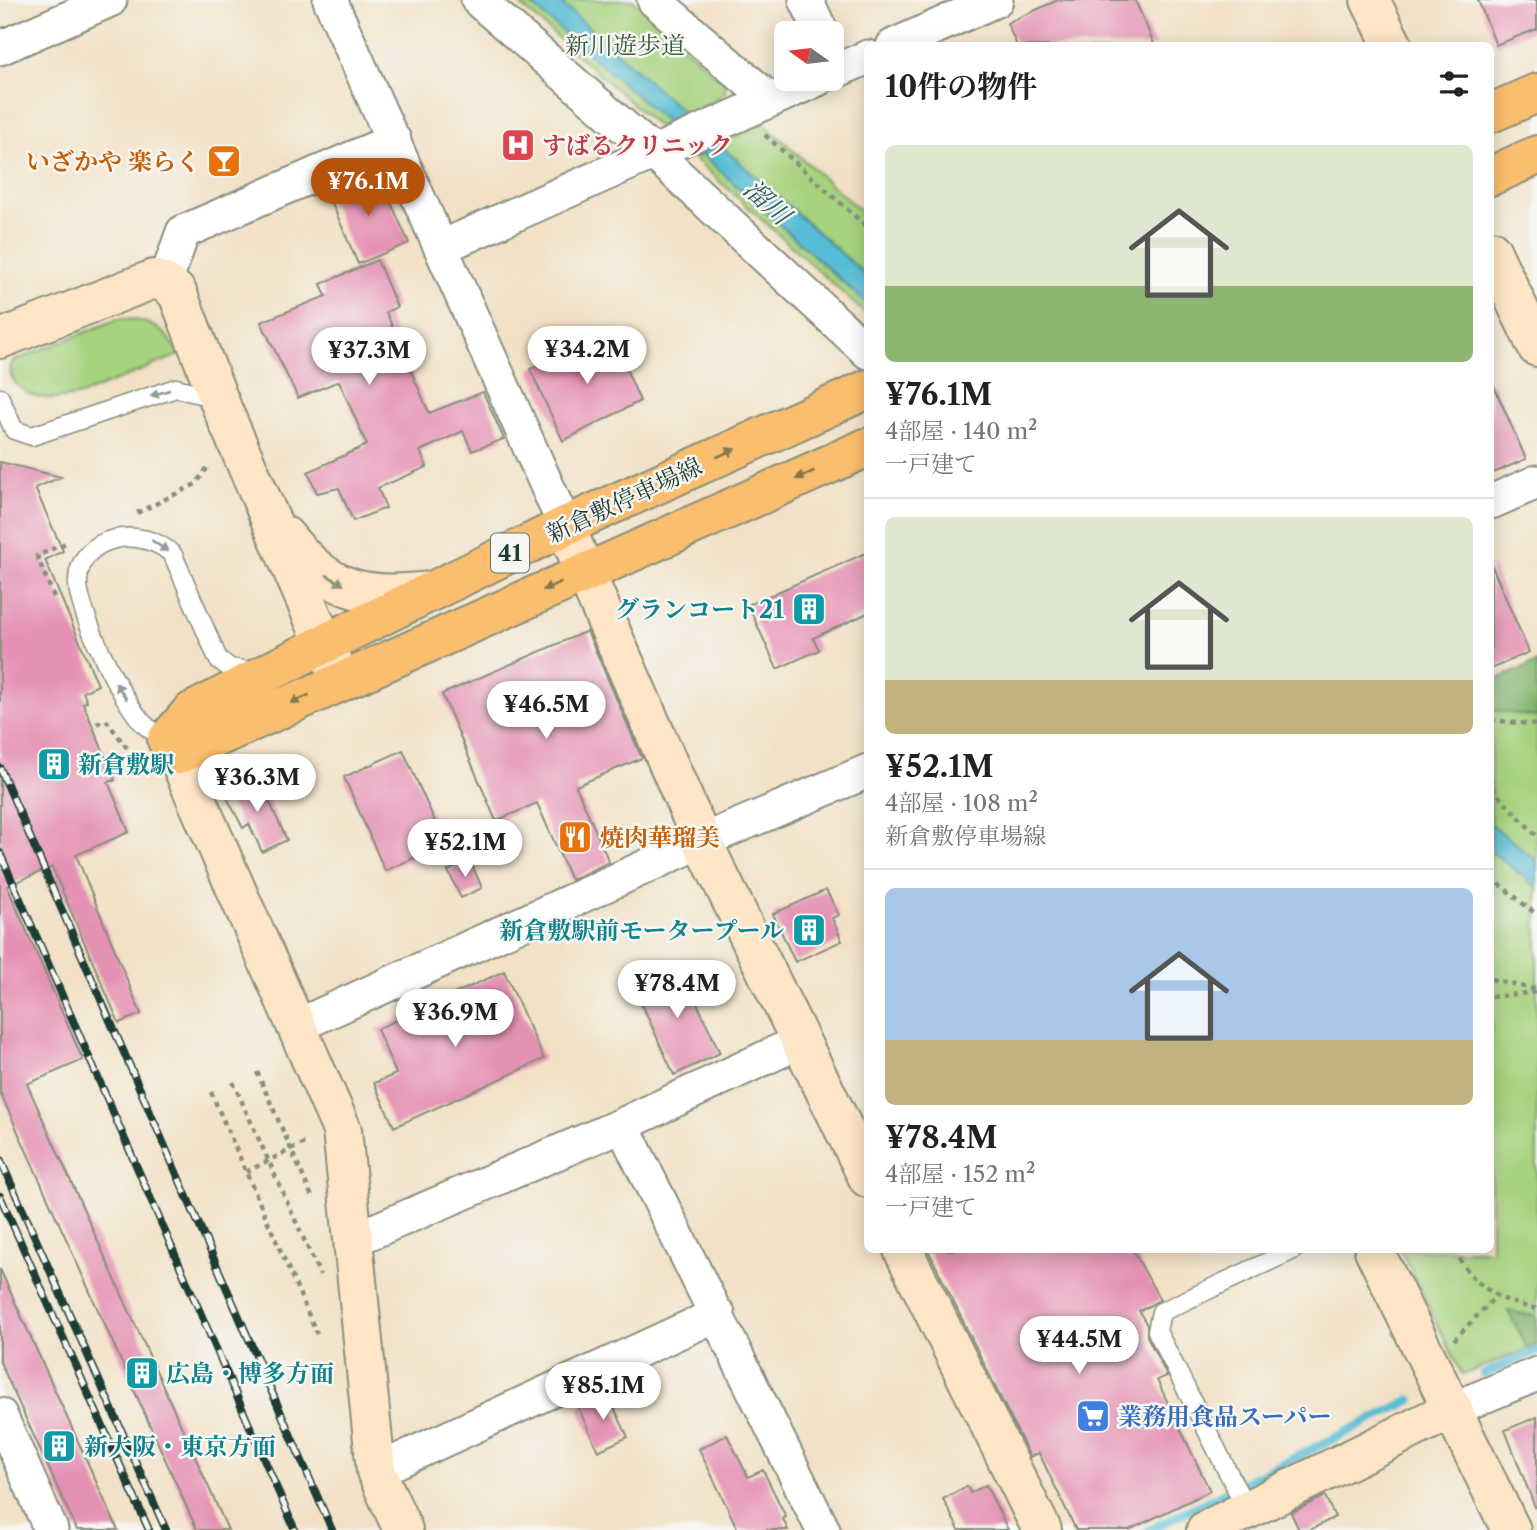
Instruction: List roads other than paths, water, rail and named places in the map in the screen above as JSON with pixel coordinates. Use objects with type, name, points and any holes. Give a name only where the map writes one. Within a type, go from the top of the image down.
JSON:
[{"type":"main road","points":[[1494,112],[1537,93]]},
{"type":"main road","points":[[1494,175],[1537,155]]},
{"type":"main road","name":"新倉敷停車場線","points":[[172,748],[191,712],[565,526],[864,391]]},
{"type":"main road","name":"新倉敷停車場線","points":[[172,748],[340,680],[864,449]]},
{"type":"street","points":[[330,0],[586,571],[702,841],[864,1170]]},
{"type":"street","points":[[478,0],[666,147],[864,348]]},
{"type":"street","points":[[654,0],[747,111]]},
{"type":"street","points":[[806,0],[816,21]]},
{"type":"street","points":[[902,42],[996,0]]},
{"type":"street","points":[[1370,0],[1391,42]]},
{"type":"street","points":[[0,48],[91,4]]},
{"type":"street","points":[[442,247],[787,91]]},
{"type":"street","points":[[165,283],[183,232],[394,140]]},
{"type":"street","points":[[1494,256],[1537,347]]},
{"type":"street","points":[[0,339],[154,279],[177,292],[222,408],[340,680]]},
{"type":"street","points":[[1494,501],[1537,482]]},
{"type":"street","points":[[269,516],[301,556],[341,584],[359,592],[385,596],[432,591]]},
{"type":"street","points":[[172,748],[340,1125],[376,1471],[403,1530]]},
{"type":"street","points":[[297,1026],[702,841],[864,773]]},
{"type":"street","points":[[353,1240],[622,1125],[801,1041]]},
{"type":"street","points":[[622,1125],[823,1530]]},
{"type":"street","points":[[904,1253],[1042,1530]]},
{"type":"street","points":[[1375,1253],[1511,1530]]},
{"type":"street","points":[[376,1471],[718,1314]]},
{"type":"street","points":[[1206,1530],[1240,1496],[1537,1374]]},
{"type":"street","points":[[0,1415],[51,1530]]},
{"type":"lane","points":[[0,398],[14,430],[32,436],[176,388],[204,395],[222,408]]},
{"type":"lane","points":[[172,748],[144,724],[114,681],[81,601],[78,581],[81,565],[92,551],[115,539],[131,537],[160,542],[173,555],[218,659],[230,668],[270,672]]},
{"type":"lane","points":[[1240,1496],[1157,1331],[1161,1312],[1287,1253]]},
{"type":"water","name":"溜川","points":[[526,0],[558,0],[864,273],[864,301],[651,108]]},
{"type":"water","points":[[1494,826],[1537,861],[1537,887],[1494,853]]},
{"type":"waterway","points":[[1484,1374],[1537,1351]]},
{"type":"waterway","points":[[1149,1530],[1411,1400]]},
{"type":"railway","points":[[0,768],[332,1530]]},
{"type":"railway","points":[[0,853],[295,1530]]},
{"type":"railway","points":[[0,1159],[166,1530]]},
{"type":"railway","points":[[0,1196],[149,1530]]},
{"type":"place","name":"すばるクリニック","points":[[518,145]]},
{"type":"place","name":"いざかや 楽らく","points":[[224,161]]},
{"type":"place","name":"グランコート21","points":[[809,609]]},
{"type":"place","name":"新倉敷駅","points":[[54,764]]},
{"type":"place","name":"焼肉華瑠美","points":[[575,837]]},
{"type":"place","name":"新倉敷駅前モータープール","points":[[809,930]]},
{"type":"place","name":"広島・博多方面","points":[[142,1373]]},
{"type":"place","name":"業務用食品スーパー","points":[[1093,1416]]},
{"type":"place","name":"新大阪・東京方面","points":[[59,1446]]},
{"type":"park label","name":"新川遊歩道","points":[[625,45]]}]
